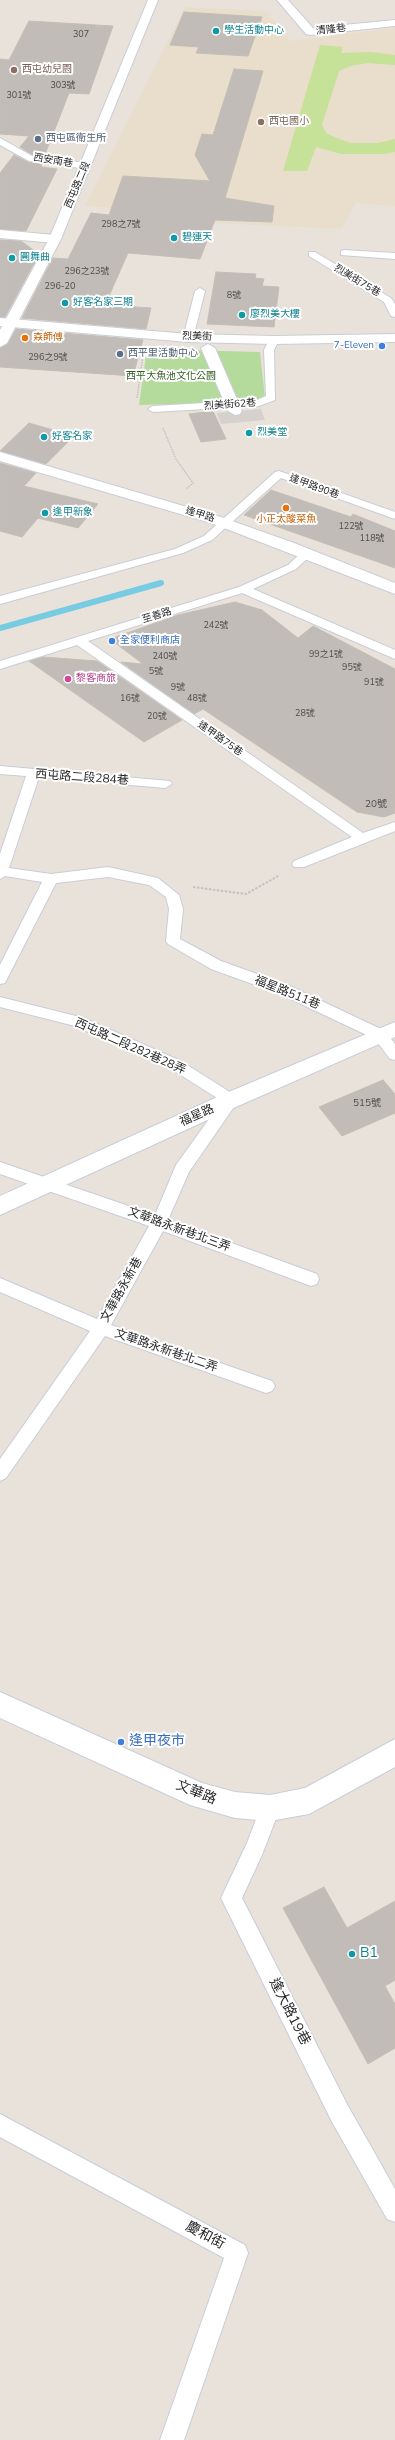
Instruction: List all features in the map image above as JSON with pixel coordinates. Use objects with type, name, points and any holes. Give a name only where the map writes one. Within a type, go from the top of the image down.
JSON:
[{"type":"street","name":"西屯路二段","points":[[0,343],[6,322],[55,239],[153,0]]},
{"type":"street","name":"清隆巷","points":[[282,0],[310,32],[395,22]]},
{"type":"street","points":[[0,234],[55,239]]},
{"type":"street","name":"烈美街","points":[[6,322],[188,338],[274,340],[395,338]]},
{"type":"street","points":[[208,348],[234,408]]},
{"type":"street","name":"逢甲路","points":[[0,456],[167,505],[225,524],[307,553],[395,589]]},
{"type":"street","name":"福星路","points":[[0,1206],[231,1100],[387,1032]]},
{"type":"street","name":"文華路","points":[[0,1705],[200,1796],[235,1805],[270,1808],[309,1801],[395,1752]]},
{"type":"lane","name":"西安南巷","points":[[0,141],[32,159],[86,166]]},
{"type":"lane","points":[[344,253],[395,256]]},
{"type":"lane","name":"烈美街75巷","points":[[312,254],[388,300],[395,314]]},
{"type":"lane","points":[[188,338],[200,291]]},
{"type":"lane","name":"烈美街62巷","points":[[153,409],[234,408],[259,403],[271,398],[269,350],[274,340]]},
{"type":"lane","name":"逢甲路90巷","points":[[225,524],[279,474],[395,516]]},
{"type":"lane","points":[[0,600],[179,551],[208,538],[225,524]]},
{"type":"lane","name":"至善路","points":[[0,665],[243,589],[292,567],[307,553]]},
{"type":"lane","points":[[243,589],[319,620],[395,655]]},
{"type":"lane","name":"逢甲路75巷","points":[[78,640],[362,838]]},
{"type":"lane","name":"西屯路二段284巷","points":[[0,770],[33,775],[165,784]]},
{"type":"lane","points":[[33,775],[0,872],[51,879],[108,872],[153,881]]},
{"type":"lane","points":[[299,864],[395,826]]},
{"type":"lane","points":[[0,979],[51,879]]},
{"type":"lane","name":"福星路511巷","points":[[153,881],[172,895],[176,909],[172,941],[216,965],[285,990],[387,1032],[395,1055]]},
{"type":"lane","name":"西屯路二段282巷28弄","points":[[0,1002],[79,1022],[176,1065],[231,1100]]},
{"type":"lane","name":"文華路永新巷","points":[[0,1473],[101,1328],[159,1223],[182,1170],[231,1100]]},
{"type":"lane","points":[[0,1168],[46,1184]]},
{"type":"lane","name":"文華路永新巷北三弄","points":[[46,1184],[86,1196],[311,1279]]},
{"type":"lane","name":"文華路永新巷北二弄","points":[[0,1285],[101,1328],[266,1386]]},
{"type":"lane","name":"逢大路19巷","points":[[270,1808],[255,1848],[231,1898],[340,2114],[395,2211]]},
{"type":"lane","name":"慶和街","points":[[0,2125],[237,2253],[172,2440]]},
{"type":"path","points":[[144,352],[136,406],[153,409],[176,459],[193,482],[167,505]]},
{"type":"path","points":[[153,881],[246,894],[299,864]]},
{"type":"shaded area","name":"西屯國小","points":[[185,7],[266,11],[290,41],[395,28],[395,206],[356,203],[342,229],[212,223],[216,215],[85,206]]},
{"type":"shaded area","points":[[261,409],[265,420],[221,424],[217,413]]},
{"type":"green space","points":[[320,45],[343,47],[341,53],[370,52],[395,55],[395,65],[367,63],[351,66],[339,71],[322,125],[327,134],[350,143],[378,143],[395,139],[395,152],[384,154],[341,154],[316,147],[307,171],[283,171]]},
{"type":"green space","name":"西平大魚池文化公園","points":[[147,349],[260,352],[265,398],[257,402],[139,405]]},
{"type":"building","name":"學生活動中心","points":[[184,12],[262,17],[248,56],[196,53],[199,47],[170,45]]},
{"type":"building","points":[[29,21],[113,26],[89,94],[69,93],[44,157],[34,156],[20,147],[29,136],[0,134],[0,59],[9,60]]},
{"type":"building","points":[[234,69],[263,71],[225,198],[274,206],[272,222],[215,220],[200,259],[128,253],[105,305],[151,308],[146,329],[22,318],[53,258],[68,259],[91,213],[109,215],[123,176],[210,181],[195,155],[202,134],[213,135]]},
{"type":"building","points":[[14,155],[28,162],[42,164],[41,167],[57,169],[26,231],[0,229],[0,173]]},
{"type":"building","points":[[0,240],[21,241],[39,254],[5,317],[0,317]]},
{"type":"building","points":[[216,272],[256,274],[255,278],[264,279],[262,286],[279,287],[274,327],[207,324]]},
{"type":"building","points":[[16,329],[143,340],[133,376],[0,367],[0,348],[8,344]]},
{"type":"building","points":[[213,411],[226,439],[201,442],[189,414]]},
{"type":"building","name":"好客名家","points":[[29,423],[74,436],[46,464],[0,451]]},
{"type":"building","name":"逢甲新象","points":[[0,463],[36,473],[24,486],[98,504],[78,528],[38,518],[22,537],[0,531]]},
{"type":"building","points":[[271,490],[351,517],[353,514],[395,531],[395,568],[244,515]]},
{"type":"building","points":[[235,602],[262,610],[298,638],[313,626],[395,669],[395,813],[384,817],[357,812],[203,709],[194,714],[121,662],[143,664],[110,639],[178,615]]},
{"type":"building","points":[[43,657],[97,661],[182,720],[144,742],[29,661]]},
{"type":"building","points":[[383,1080],[395,1094],[395,1113],[342,1136],[319,1107]]},
{"type":"building","name":"B1","points":[[324,1887],[347,1928],[395,1901],[395,1980],[385,1986],[395,2004],[395,2048],[368,2064],[283,1908]]},
{"type":"waterway","points":[[0,628],[161,583]]},
{"type":"place","name":"學生活動中心","points":[[216,31]]},
{"type":"place","name":"西屯幼兒園","points":[[14,70]]},
{"type":"place","name":"西屯國小","points":[[261,122]]},
{"type":"place","name":"西屯區衛生所","points":[[38,139]]},
{"type":"place","name":"碧連天","points":[[174,238]]},
{"type":"place","name":"圓舞曲","points":[[12,258]]},
{"type":"place","name":"好客名家三期","points":[[65,303]]},
{"type":"place","name":"廖烈美大樓","points":[[242,315]]},
{"type":"place","name":"𡘙師傅","points":[[25,338]]},
{"type":"place","name":"7-Eleven","points":[[382,346]]},
{"type":"place","name":"西平里活動中心","points":[[120,354]]},
{"type":"place","name":"烈美堂","points":[[249,433]]},
{"type":"place","name":"好客名家","points":[[44,437]]},
{"type":"place","name":"小正太酸菜魚","points":[[286,508]]},
{"type":"place","name":"逢甲新象","points":[[45,513]]},
{"type":"place","name":"全家便利商店","points":[[112,641]]},
{"type":"place","name":"黎客商旅","points":[[68,679]]},
{"type":"place","name":"逢甲夜市","points":[[121,1742]]},
{"type":"place","name":"B1","points":[[352,1954]]}]
